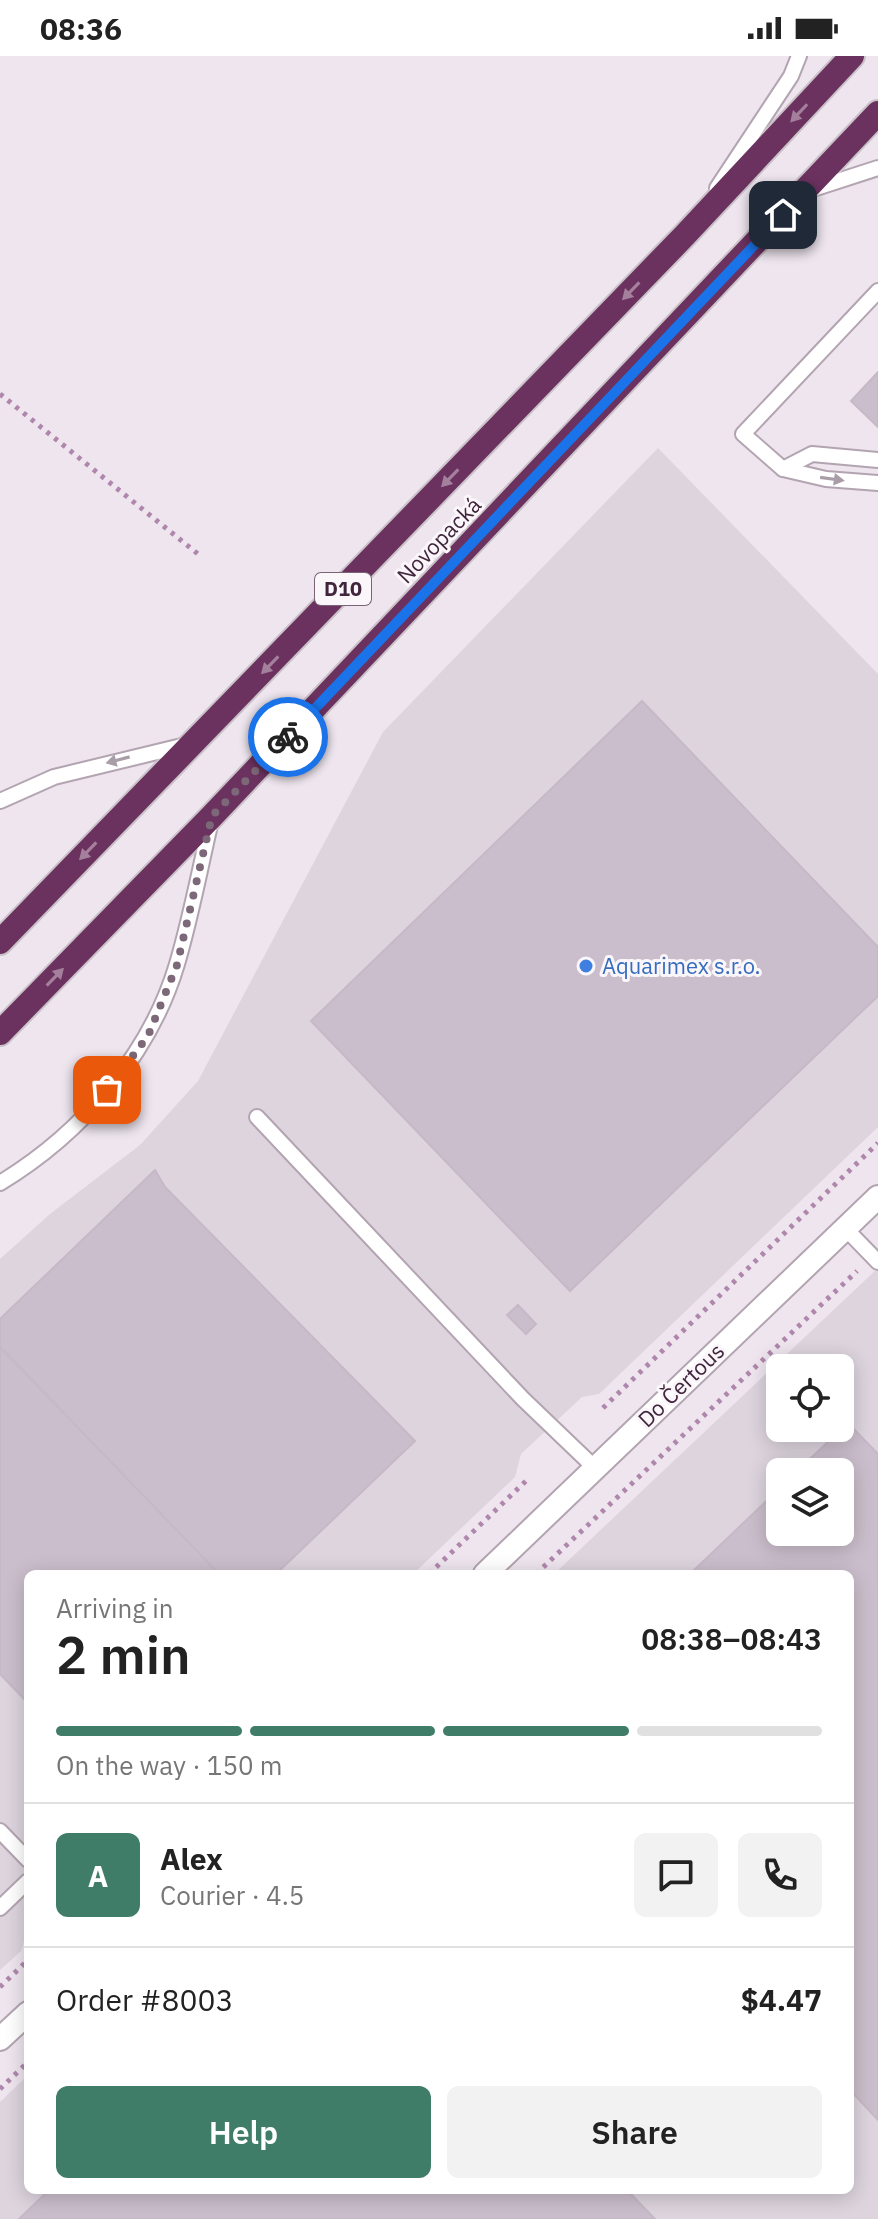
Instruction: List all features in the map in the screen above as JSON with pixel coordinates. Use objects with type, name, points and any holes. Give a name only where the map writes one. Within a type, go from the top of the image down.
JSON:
[{"type":"highway","name":"Novopacká","points":[[0,942],[685,235],[852,56]]},
{"type":"highway","name":"Novopacká","points":[[0,1033],[212,816],[878,113]]},
{"type":"street","name":"Do Čertous","points":[[489,1570],[878,1197]]},
{"type":"street","points":[[0,2039],[24,2017]]},
{"type":"lane","points":[[685,235],[791,76],[799,56]]},
{"type":"lane","points":[[805,192],[878,168]]},
{"type":"lane","points":[[878,291],[743,434],[783,469],[826,479],[878,483]]},
{"type":"lane","points":[[783,469],[812,454],[878,460]]},
{"type":"lane","points":[[0,801],[54,777],[194,743]]},
{"type":"lane","points":[[0,1183],[60,1140],[112,1084],[148,1036],[177,965],[212,816]]},
{"type":"lane","points":[[257,1117],[523,1399],[595,1468]]},
{"type":"lane","points":[[845,1228],[875,1259]]},
{"type":"lane","points":[[0,1831],[24,1856]]},
{"type":"lane","points":[[0,1908],[24,1885]]},
{"type":"path","points":[[0,394],[198,554]]},
{"type":"path","points":[[603,1408],[878,1143]]},
{"type":"path","points":[[540,1570],[875,1259]]},
{"type":"path","points":[[433,1570],[528,1479]]},
{"type":"path","points":[[0,1987],[24,1964]]},
{"type":"path","points":[[0,2089],[24,2066]]},
{"type":"shaded area","points":[[658,448],[878,674],[878,1127],[599,1394],[582,1397],[521,1454],[515,1477],[417,1570],[24,1570],[24,1942],[21,1951],[0,1970],[0,1259],[50,1214],[140,1145],[198,1081],[383,732]]},
{"type":"shaded area","points":[[878,1268],[878,2219],[0,2219],[0,2102],[24,2079],[24,2194],[854,2194],[854,1570],[558,1570],[766,1374],[766,1442],[854,1442],[854,1354],[787,1354]]},
{"type":"building","points":[[878,372],[878,427],[851,401]]},
{"type":"building","points":[[642,701],[878,947],[878,996],[570,1291],[311,1021]]},
{"type":"building","points":[[155,1170],[165,1187],[415,1441],[280,1570],[215,1570],[0,1347],[0,1319]]},
{"type":"building","points":[[518,1305],[536,1324],[526,1334],[507,1315]]},
{"type":"building","points":[[0,1347],[215,1570],[24,1570],[24,1699],[0,1674]]},
{"type":"building","points":[[854,1429],[878,1454],[878,2120],[854,2094],[854,1570],[694,1570],[766,1501],[766,1546],[854,1546],[854,1458],[811,1458],[828,1442],[854,1442]]},
{"type":"building","points":[[45,2194],[631,2194],[655,2219],[19,2219]]},
{"type":"way so far","points":[[107,1090],[148,1036],[177,965],[212,816],[288,737]]},
{"type":"place","name":"Aquarimex s.r.o.","points":[[586,966]]},
{"type":"route","points":[[288,737],[783,215]]}]
